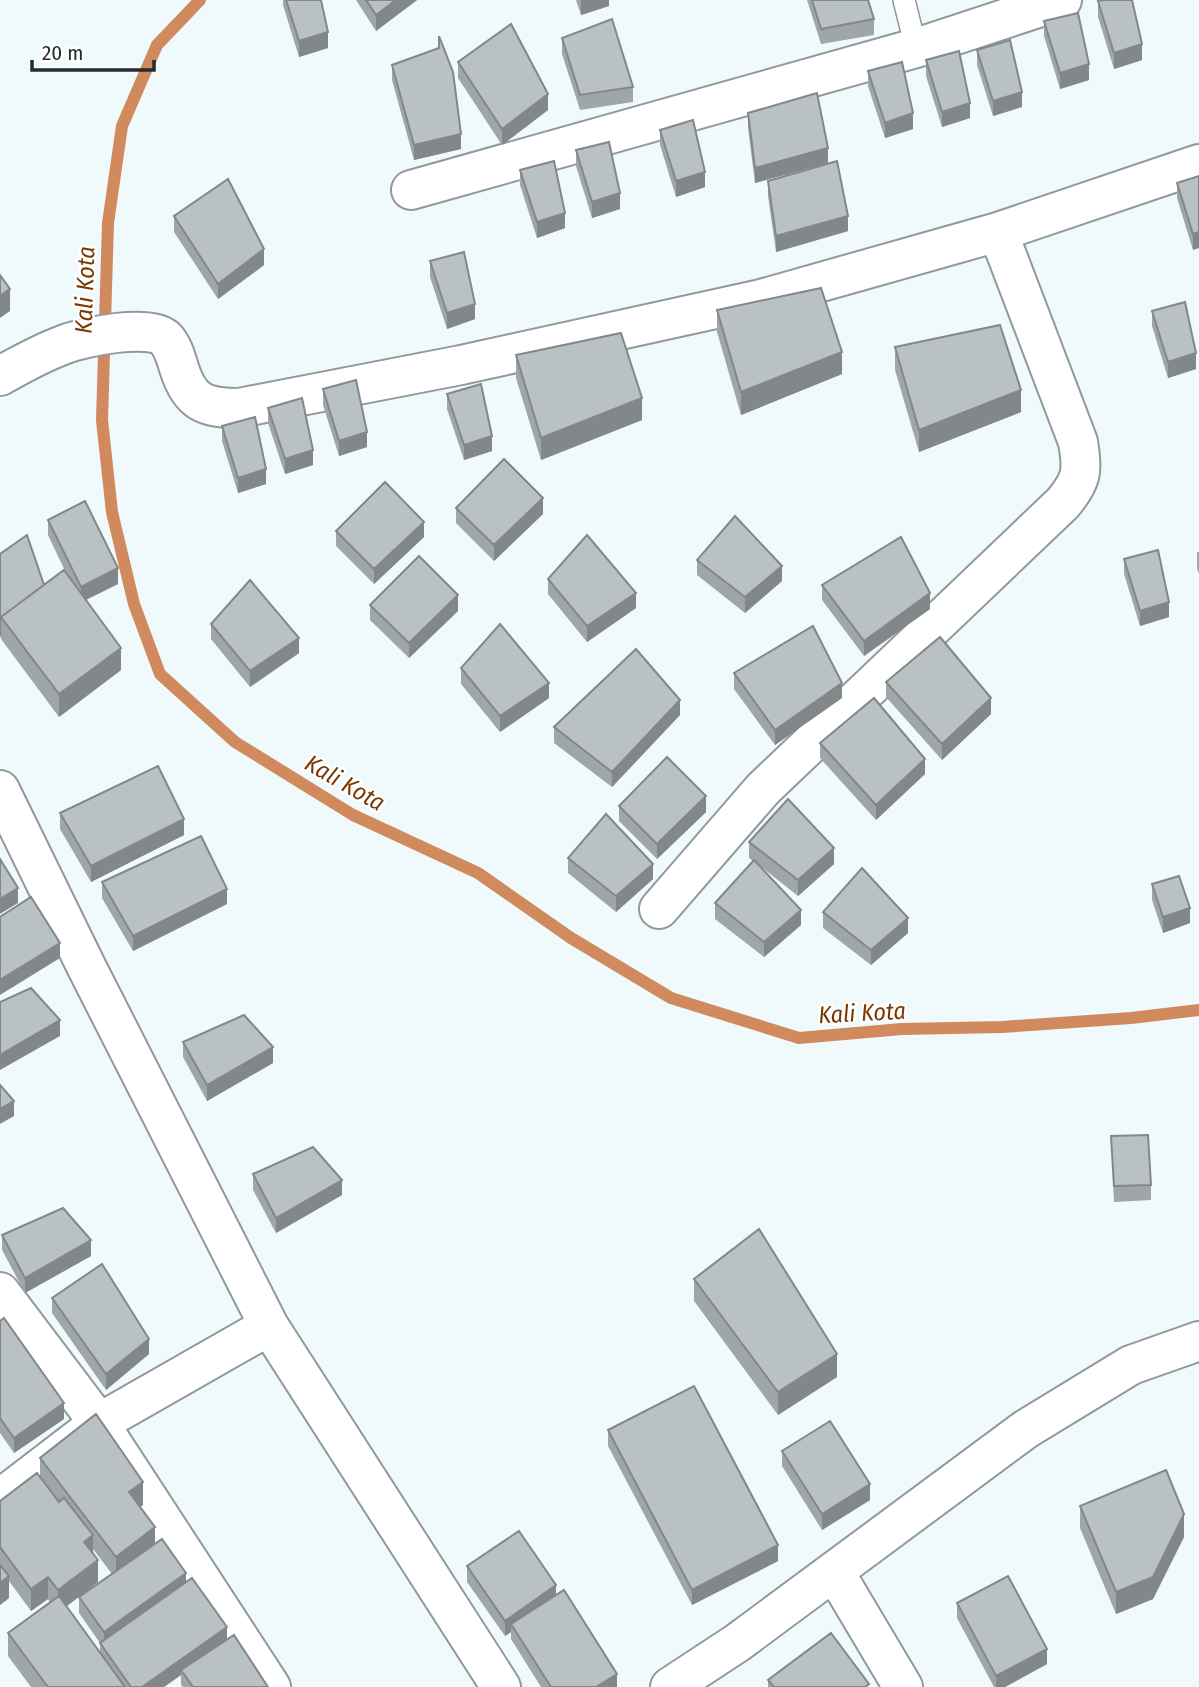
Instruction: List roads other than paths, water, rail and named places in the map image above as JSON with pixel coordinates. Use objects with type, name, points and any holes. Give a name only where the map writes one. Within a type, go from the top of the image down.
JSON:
[{"type":"street","points":[[411,190],[916,48],[1062,0]]},
{"type":"street","points":[[0,376],[65,344],[135,330],[151,330],[165,337],[188,390],[198,401],[215,408],[239,408],[461,365],[747,302],[998,232],[1199,164]]},
{"type":"street","points":[[659,909],[764,789],[1063,503],[1075,488],[1082,466],[1078,442],[998,232]]},
{"type":"street","points":[[0,790],[269,1326],[501,1687]]},
{"type":"street","points":[[0,1292],[99,1423],[271,1687]]},
{"type":"street","points":[[0,1499],[99,1423],[269,1326]]},
{"type":"street","points":[[670,1687],[737,1643],[1026,1429],[1131,1365],[1199,1341]]},
{"type":"street","points":[[834,1572],[903,1687]]},
{"type":"lane","points":[[904,0],[916,48]]},
{"type":"waterway","name":"Kali Kota","points":[[200,0],[157,45],[122,126],[108,223],[102,420],[112,512],[134,604],[160,674],[235,742],[353,815],[478,873],[571,938],[671,998],[799,1038],[902,1029],[1002,1027],[1131,1018],[1199,1010]]}]
